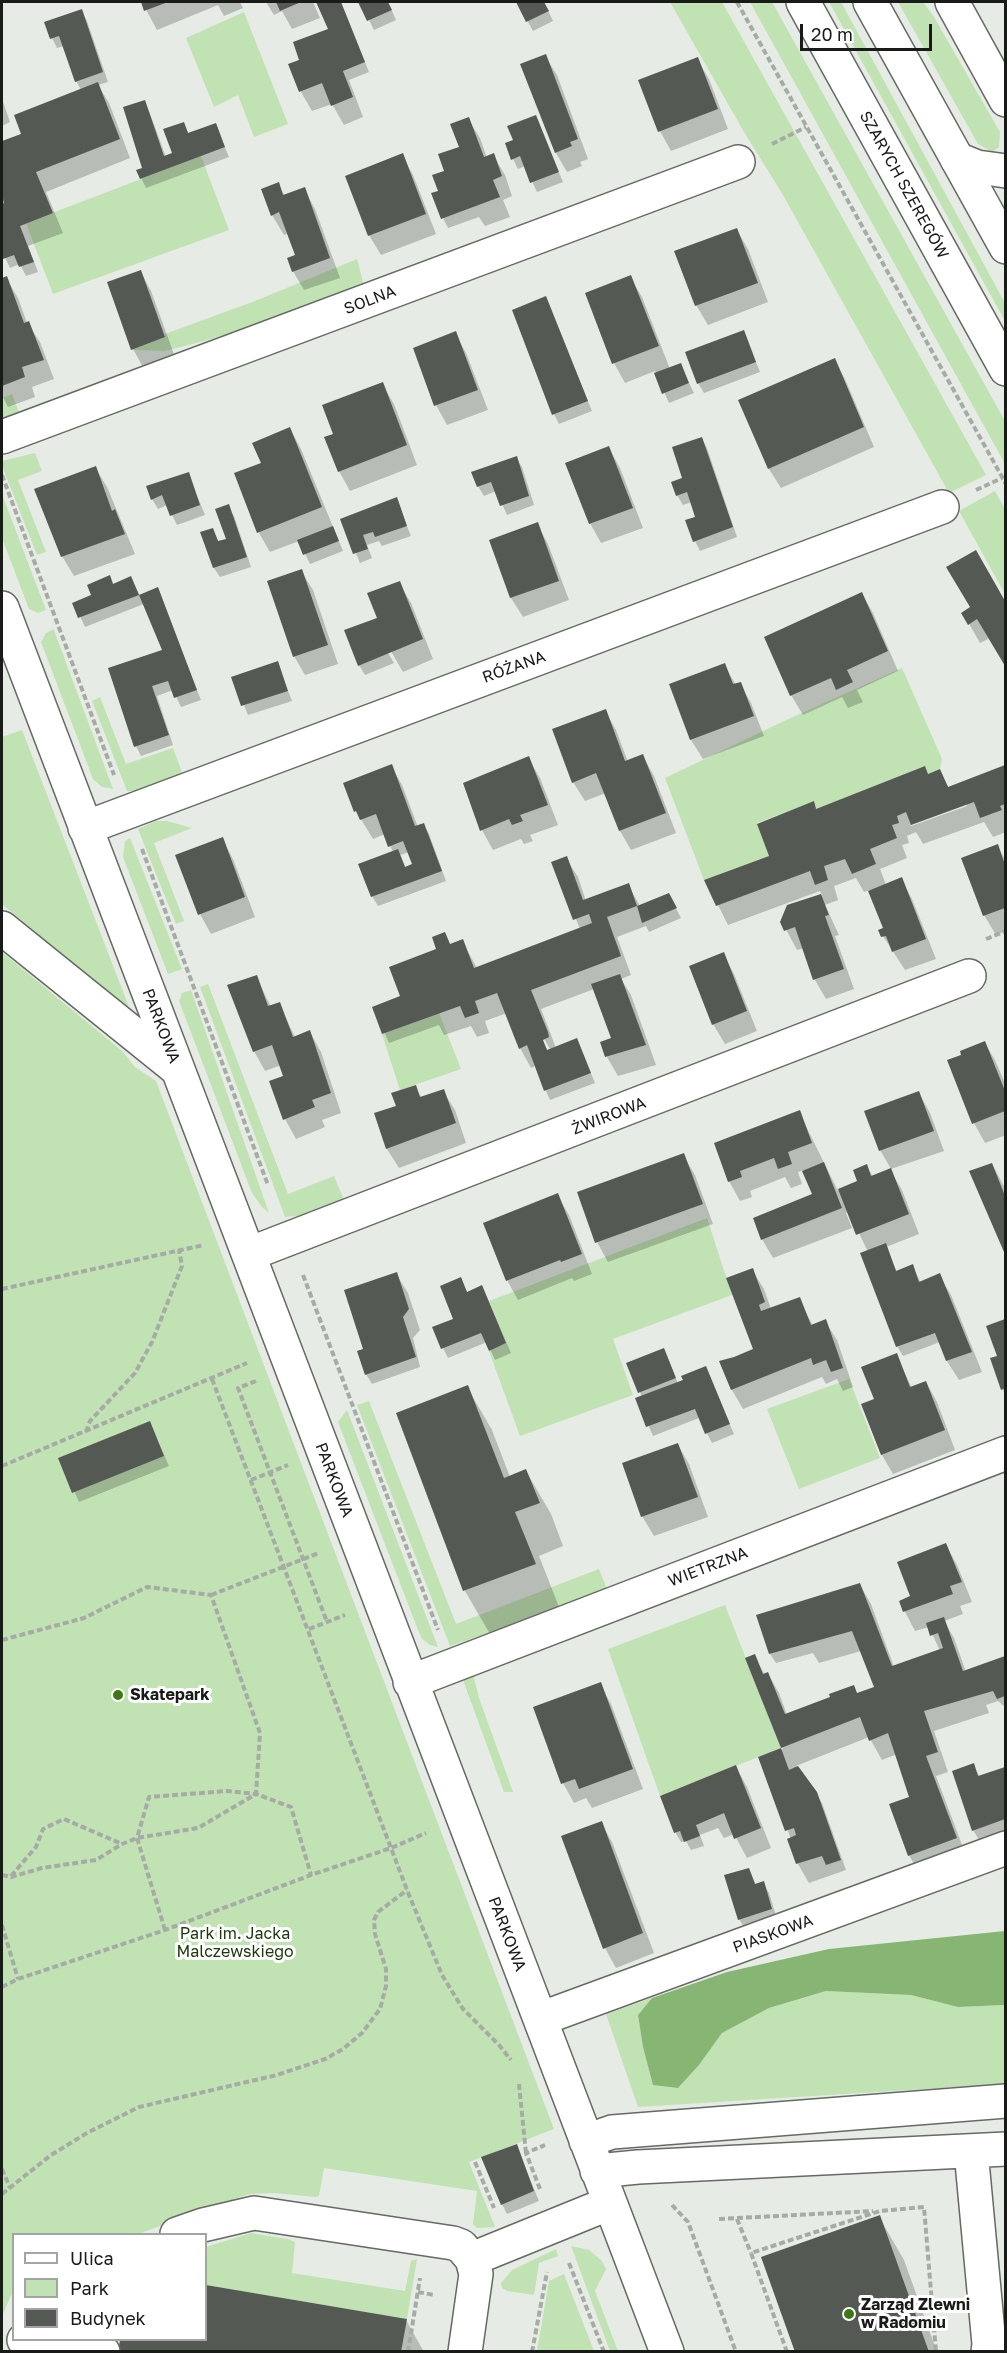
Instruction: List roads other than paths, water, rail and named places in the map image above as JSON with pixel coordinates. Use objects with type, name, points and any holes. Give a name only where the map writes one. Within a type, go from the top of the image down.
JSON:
[{"type":"street","name":"SZARYCH SZEREGÓW","points":[[803,2],[1005,369]]},
{"type":"street","points":[[870,2],[1005,247]]},
{"type":"street","points":[[952,2],[1005,100]]},
{"type":"street","points":[[957,159],[977,167],[1005,171]]},
{"type":"street","name":"SOLNA","points":[[2,437],[738,162]]},
{"type":"street","name":"RÓŻANA","points":[[85,828],[942,507]]},
{"type":"street","name":"PARKOWA","points":[[2,608],[667,2352]]},
{"type":"street","points":[[2,928],[178,1071]]},
{"type":"street","name":"ŻWIROWA","points":[[249,1254],[969,976]]},
{"type":"street","name":"WIETRZNA","points":[[410,1682],[1005,1453]]},
{"type":"street","name":"PIASKOWA","points":[[540,2019],[1005,1848]]},
{"type":"street","points":[[586,2141],[612,2132],[1005,2101]]},
{"type":"street","points":[[597,2171],[1005,2149]]},
{"type":"street","points":[[971,2151],[988,2352]]},
{"type":"street","points":[[472,2259],[610,2203]]},
{"type":"street","points":[[182,2233],[203,2224],[254,2213],[461,2246],[472,2259],[476,2283],[465,2352]]},
{"type":"street","points":[[31,2341],[103,2352]]},
{"type":"place","name":"Skatepark","points":[[118,1695]]},
{"type":"place","name":"Zarząd Zlewni w Radomiu","points":[[849,2314]]},
{"type":"park label","name":"Park im. Jacka Malczewskiego","points":[[235,1943]]}]
